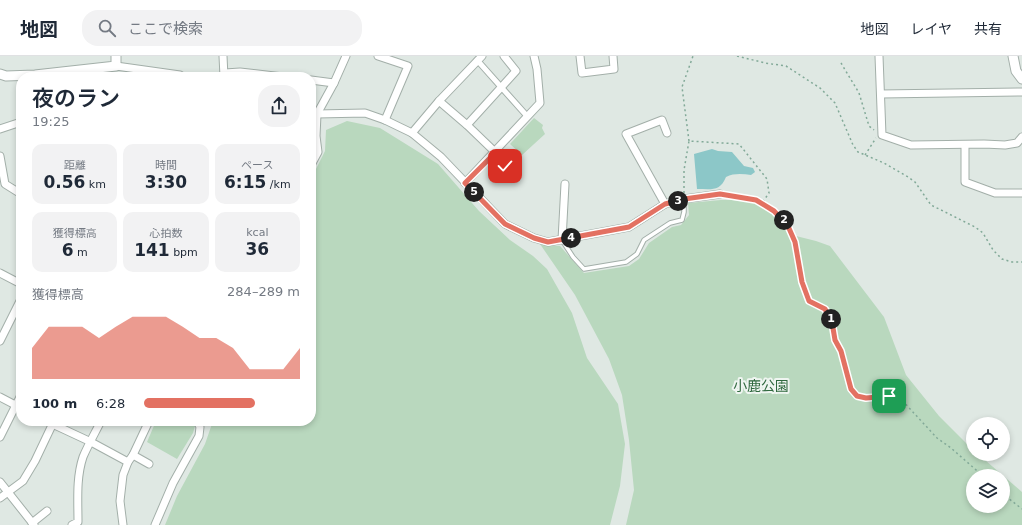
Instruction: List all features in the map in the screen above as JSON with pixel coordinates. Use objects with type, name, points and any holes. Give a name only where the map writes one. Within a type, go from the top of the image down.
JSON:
[{"type":"street","points":[[116,56],[116,66]]},
{"type":"street","points":[[223,56],[225,72]]},
{"type":"street","points":[[316,111],[334,83],[344,56]]},
{"type":"street","points":[[378,56],[408,66],[384,120]]},
{"type":"street","points":[[467,125],[516,71],[504,56]]},
{"type":"street","points":[[465,183],[540,103],[537,69],[534,56]]},
{"type":"street","points":[[580,56],[582,73],[614,69],[613,56]]},
{"type":"street","points":[[879,56],[881,94],[880,122],[882,135],[912,145],[1006,145],[1017,143],[1022,138]]},
{"type":"street","points":[[1013,56],[1016,71],[1022,79]]},
{"type":"street","points":[[412,133],[439,101],[480,58],[502,88],[527,116]]},
{"type":"street","points":[[72,72],[116,66],[159,72]]},
{"type":"street","points":[[0,74],[6,76],[16,76]]},
{"type":"street","points":[[316,81],[334,83]]},
{"type":"street","points":[[881,94],[1022,92]]},
{"type":"street","points":[[439,101],[467,125],[505,166]]},
{"type":"street","points":[[316,114],[365,113],[412,133],[441,157],[505,224],[534,238],[548,242],[629,227],[665,204],[684,199],[720,194]]},
{"type":"street","points":[[665,204],[626,134],[662,120],[667,133]]},
{"type":"street","points":[[0,129],[16,124]]},
{"type":"street","points":[[965,145],[965,182],[995,194],[1022,194]]},
{"type":"street","points":[[316,146],[318,152],[316,156]]},
{"type":"street","points":[[0,156],[5,184],[16,191]]},
{"type":"street","points":[[562,240],[565,184]]},
{"type":"street","points":[[0,273],[16,281]]},
{"type":"street","points":[[0,341],[16,309]]},
{"type":"street","points":[[0,397],[16,406]]},
{"type":"street","points":[[0,438],[16,410]]},
{"type":"street","points":[[0,498],[23,481],[35,461],[49,426]]},
{"type":"street","points":[[59,426],[128,462]]},
{"type":"street","points":[[72,525],[78,522],[78,479],[83,458],[99,426]]},
{"type":"street","points":[[123,525],[120,501],[122,475],[146,426]]},
{"type":"street","points":[[155,525],[173,483],[199,436],[200,426]]},
{"type":"street","points":[[132,455],[149,464]]},
{"type":"street","points":[[0,482],[7,493],[33,524],[47,511]]},
{"type":"lane","points":[[562,240],[573,257],[584,269],[626,262],[637,254],[644,240],[670,223],[682,220],[684,212],[684,199]]},
{"type":"path","points":[[684,199],[684,170],[690,141],[682,87],[693,56]]},
{"type":"path","points":[[737,56],[765,63],[786,66],[820,88],[835,103],[853,145],[858,152],[884,163],[915,182],[931,206],[975,227],[983,233],[993,250],[1002,259],[1012,262],[1022,262]]},
{"type":"path","points":[[841,63],[859,93],[869,126],[882,135],[876,138],[865,155]]},
{"type":"path","points":[[690,141],[739,144],[767,179],[769,193],[762,203]]},
{"type":"path","points":[[720,194],[748,198],[762,203],[774,211],[788,226],[795,242],[802,282],[809,301],[825,309],[832,322],[835,340],[841,351],[851,389],[857,396],[866,398],[889,396],[899,397],[936,438],[951,448],[975,469]]},
{"type":"path","points":[[1010,499],[1022,508]]},
{"type":"green space","points":[[534,118],[543,125],[542,128],[545,134],[522,155],[510,144]]},
{"type":"green space","points":[[347,121],[380,128],[438,164],[479,211],[510,240],[533,256],[547,269],[572,313],[587,358],[618,404],[625,444],[620,486],[610,525],[165,525],[177,496],[205,444],[211,426],[316,426],[316,169],[325,151],[326,130]]},
{"type":"green space","name":"小鹿公園","points":[[721,200],[756,202],[773,208],[786,217],[796,236],[830,246],[884,317],[906,375],[939,416],[966,443],[966,461],[986,461],[995,469],[966,469],[966,513],[1010,513],[1010,482],[1022,492],[1022,525],[626,525],[634,490],[629,440],[622,395],[609,359],[575,295],[540,244],[560,246],[584,273],[629,266],[639,259],[649,243],[672,227],[681,225],[689,215],[688,203]]},
{"type":"green space","points":[[154,426],[195,426],[193,433],[177,459],[147,442]]},
{"type":"water","points":[[712,149],[732,152],[744,166],[753,168],[755,172],[751,175],[738,174],[726,177],[721,185],[714,189],[697,189],[694,154]]},
{"type":"route","points":[[505,166],[492,156],[465,183],[505,224],[534,238],[548,242],[629,227],[665,204],[684,199],[720,194],[748,198],[762,203],[783,219],[792,234],[795,242],[802,282],[809,301],[825,309],[832,322],[835,340],[841,351],[851,389],[857,396],[866,398],[889,396]]}]
